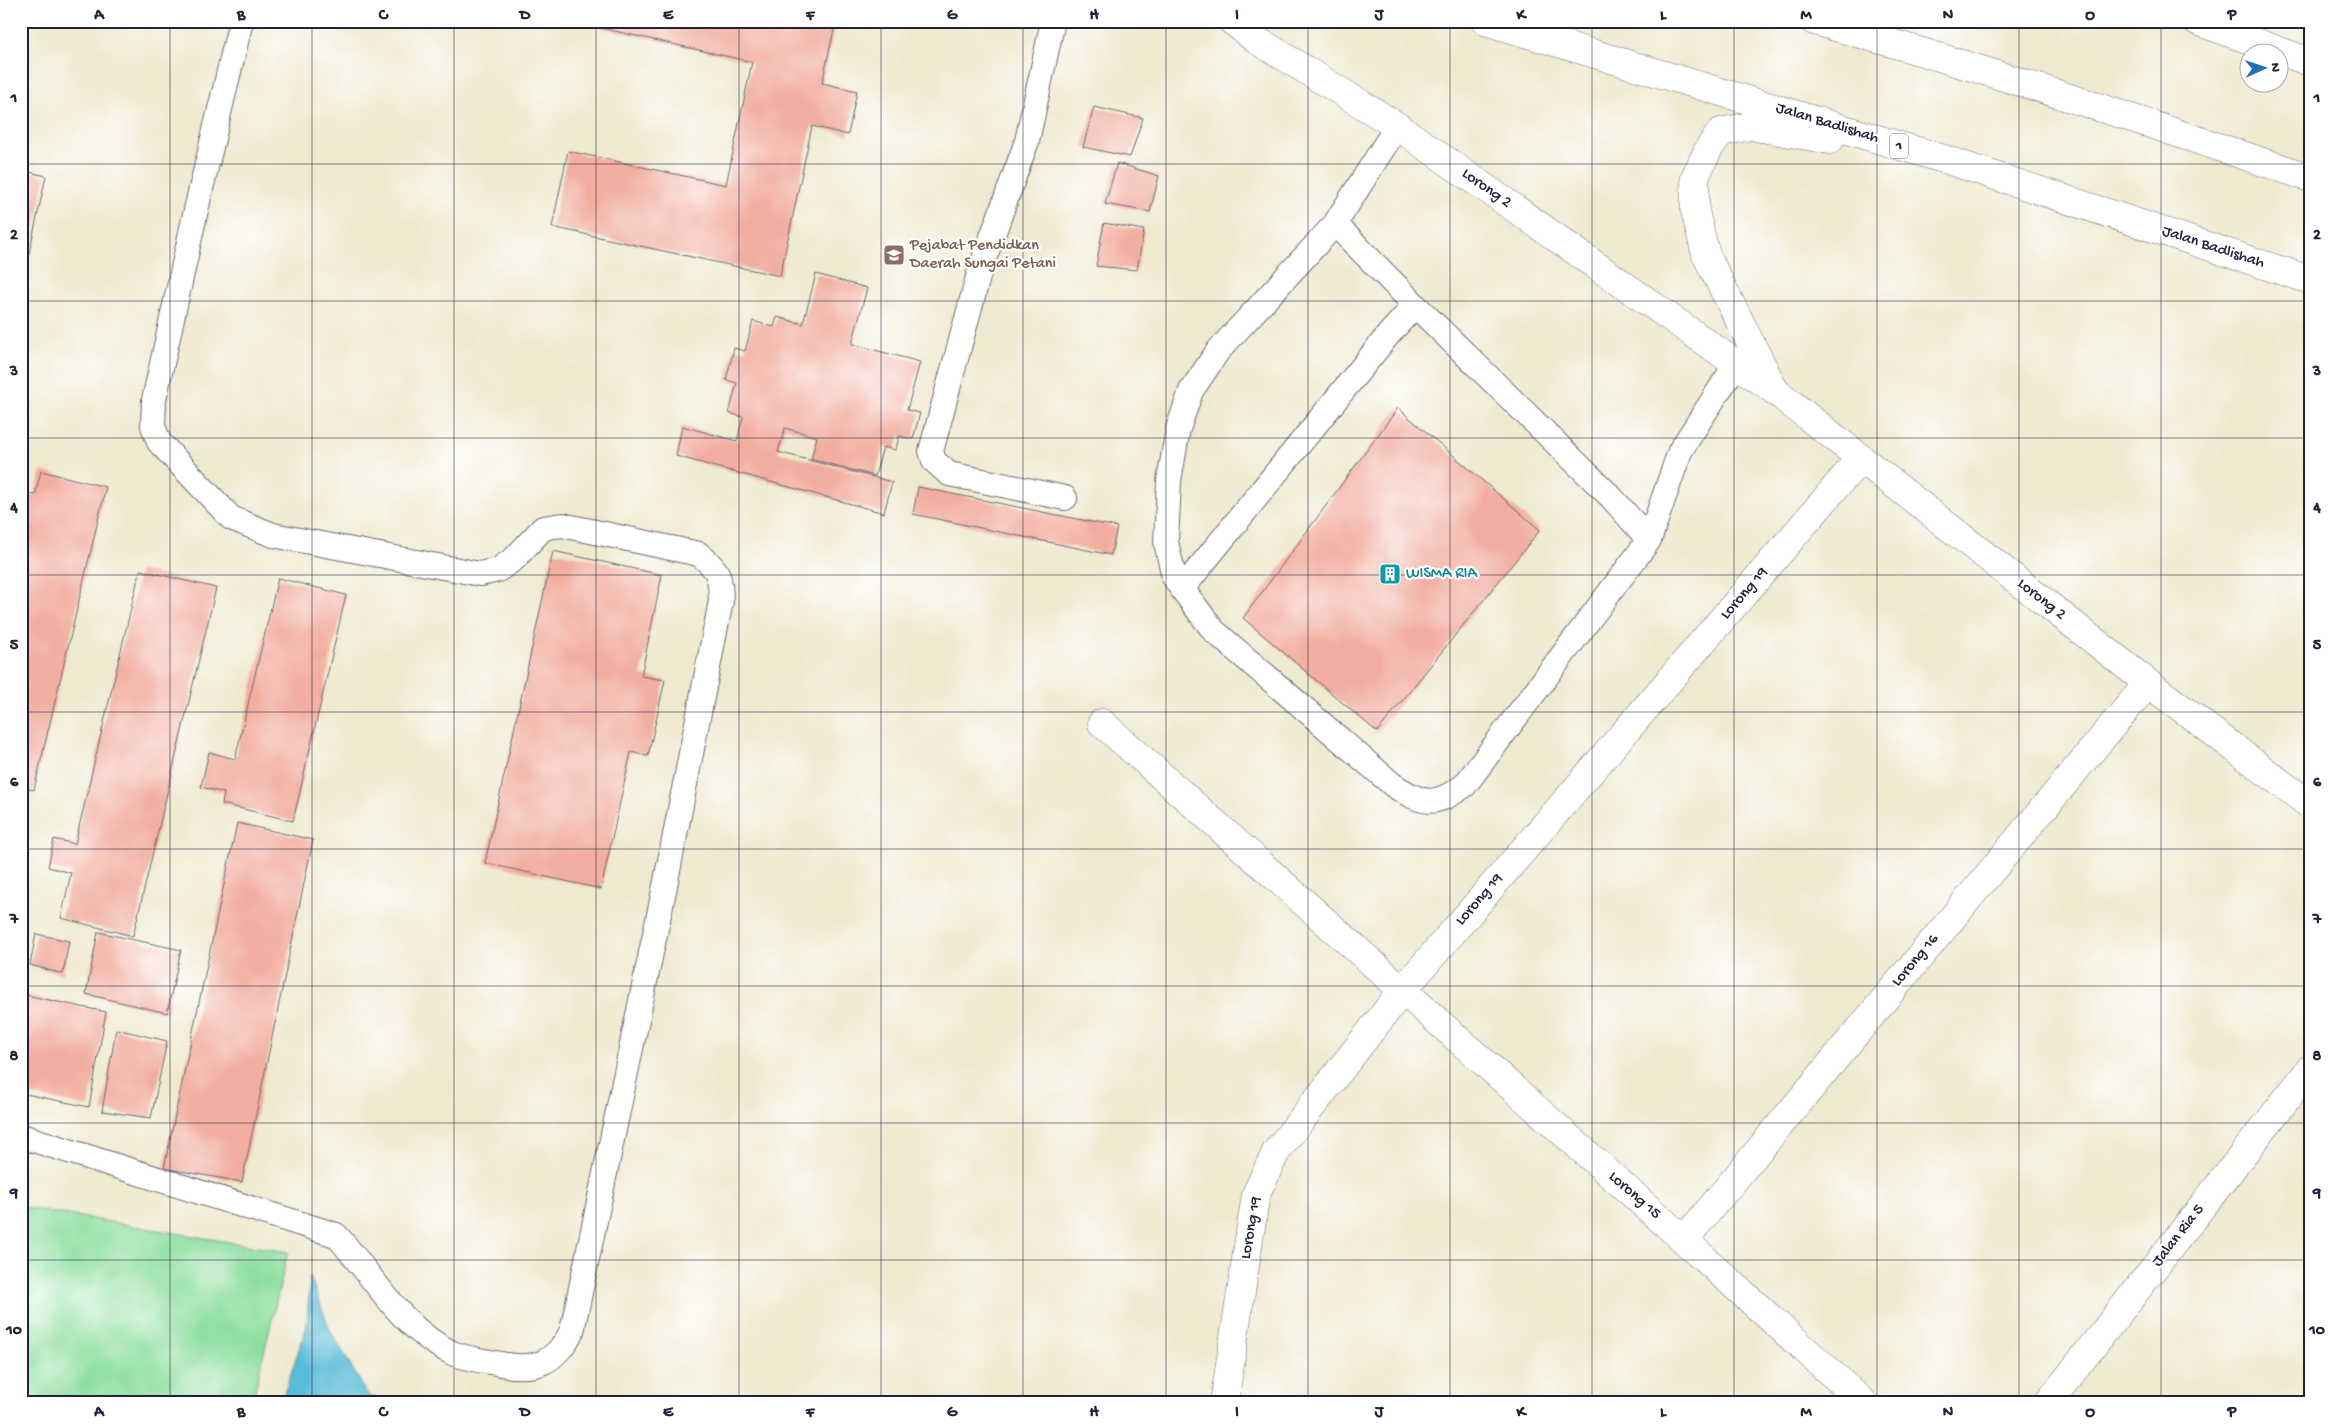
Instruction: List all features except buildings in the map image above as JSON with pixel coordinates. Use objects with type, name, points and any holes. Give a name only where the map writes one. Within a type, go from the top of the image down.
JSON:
[{"type":"street","name":"Lorong 2","points":[[1232,21],[1256,39],[1396,126],[1775,391],[2148,683],[2310,805]]},
{"type":"street","name":"Jalan Badlishah","points":[[1485,21],[1947,160],[2310,280]]},
{"type":"street","points":[[1814,21],[1875,38],[2161,127],[2310,178]]},
{"type":"street","points":[[2196,21],[2310,62]]},
{"type":"street","points":[[1775,391],[1706,255],[1695,211],[1695,177],[1709,148],[1721,132],[1750,126],[1947,160]]},
{"type":"street","name":"Lorong 19","points":[[1224,1403],[1256,1194],[1276,1152],[1402,990],[1860,459]]},
{"type":"street","name":"Lorong 16","points":[[1684,1240],[2148,683]]},
{"type":"street","name":"Lorong 15","points":[[1102,723],[1684,1240],[1864,1403]]},
{"type":"street","name":"Jalan Ria 5","points":[[2048,1403],[2310,1069]]},
{"type":"lane","points":[[21,1136],[336,1235],[359,1259],[388,1300],[420,1332],[453,1353],[516,1367],[535,1366],[553,1357],[572,1331],[665,886],[721,601],[720,582],[715,567],[699,554],[562,525],[543,528],[514,559],[498,570],[480,574],[273,535],[231,518],[159,442],[153,426],[154,400],[196,210],[241,21]]},
{"type":"lane","points":[[1054,21],[1027,141],[980,270],[931,450],[934,461],[949,474],[1065,498]]},
{"type":"lane","points":[[1396,126],[1335,224],[1218,352],[1192,392],[1178,429],[1172,464],[1166,542],[1174,577],[1214,631],[1393,785],[1415,799],[1433,802],[1446,799],[1465,786],[1649,540],[1680,451],[1736,364]]},
{"type":"lane","points":[[1335,224],[1612,498],[1649,540]]},
{"type":"lane","points":[[1182,589],[1389,334],[1415,305]]},
{"type":"green space","points":[[21,1207],[288,1252],[252,1403],[21,1403]]},
{"type":"water","points":[[310,1276],[330,1330],[368,1395],[389,1403],[281,1403],[307,1325]]},
{"type":"place","name":"Pejabat Pendidkan Daerah Sungai Petani","points":[[894,255]]},
{"type":"place","name":"WISMA RIA","points":[[1390,574]]}]
